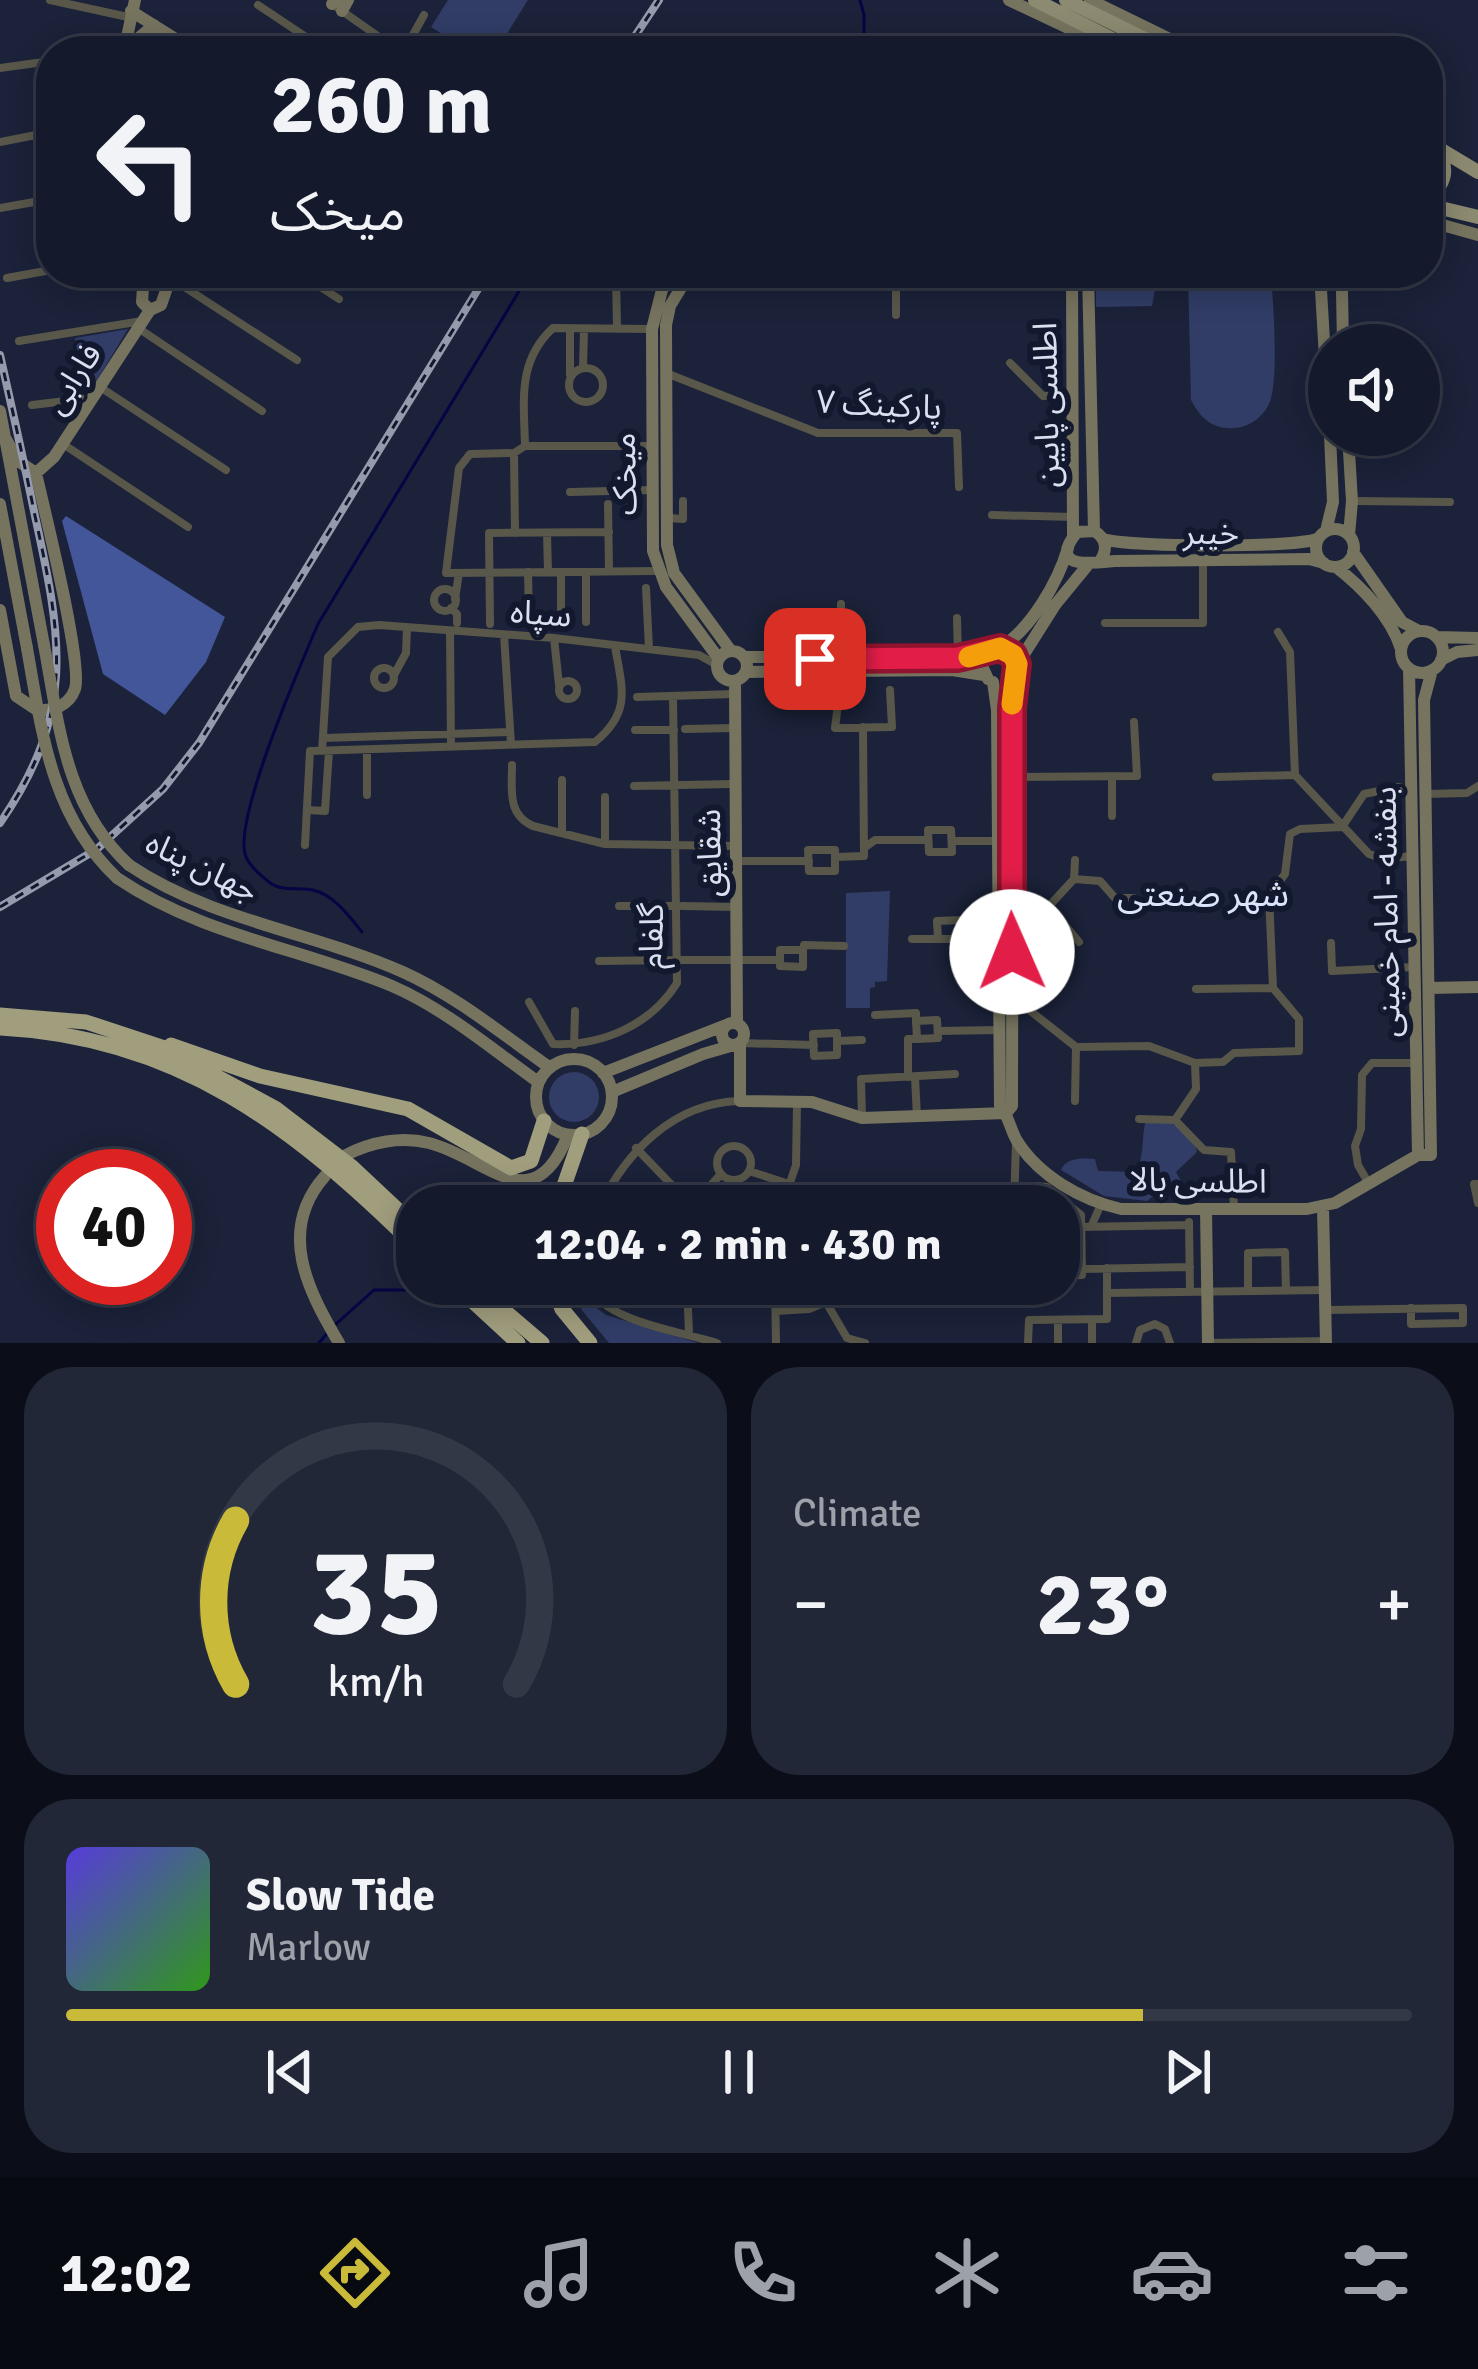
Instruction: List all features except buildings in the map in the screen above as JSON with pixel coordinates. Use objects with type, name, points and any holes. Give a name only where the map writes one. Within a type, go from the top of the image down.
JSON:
[{"type":"highway","points":[[0,1016],[86,1022],[182,1047],[285,1083],[408,1109],[511,1168],[531,1161],[544,1121]]},
{"type":"highway","points":[[0,1028],[118,1045],[193,1077],[271,1120],[396,1229]]},
{"type":"highway","points":[[136,1036],[275,1108],[352,1167],[396,1208]]},
{"type":"highway","points":[[563,1185],[576,1134]]},
{"type":"highway","points":[[477,1305],[518,1343]]},
{"type":"highway","points":[[498,1305],[542,1343]]},
{"type":"highway","points":[[560,1305],[590,1343]]},
{"type":"main road","points":[[1035,0],[1106,36]]},
{"type":"main road","points":[[1066,0],[1139,36]]},
{"type":"main road","points":[[1443,152],[1478,172]]},
{"type":"main road","points":[[1443,206],[1478,217]]},
{"type":"street","points":[[50,0],[131,10],[171,36]]},
{"type":"street","points":[[1009,0],[1086,36]]},
{"type":"street","points":[[1090,0],[1163,36]]},
{"type":"street","points":[[339,4],[382,36]]},
{"type":"street","points":[[258,5],[303,36]]},
{"type":"street","points":[[411,36],[424,15]]},
{"type":"street","points":[[140,36],[154,25]]},
{"type":"street","points":[[0,68],[36,63]]},
{"type":"street","points":[[0,142],[36,135]]},
{"type":"street","points":[[0,208],[36,202]]},
{"type":"street","points":[[1443,225],[1478,235]]},
{"type":"street","points":[[7,278],[36,273]]},
{"type":"street","points":[[143,288],[144,320],[262,411]]},
{"type":"street","name":"فارابی","points":[[36,473],[63,443],[144,320],[161,305],[167,288]]},
{"type":"street","points":[[190,288],[297,360]]},
{"type":"street","points":[[322,288],[338,298]]},
{"type":"street","points":[[616,288],[616,328]]},
{"type":"street","name":"میخک","points":[[663,288],[652,328],[652,551],[658,571],[722,658]]},
{"type":"street","name":"میخک","points":[[681,288],[670,306],[664,372],[667,545],[674,573],[722,658]]},
{"type":"street","points":[[896,288],[896,315]]},
{"type":"street","name":"اطلسی پایین","points":[[993,650],[1015,636],[1040,603],[1062,568],[1076,518],[1072,288]]},
{"type":"street","name":"اطلسی پایین","points":[[1088,288],[1098,535]]},
{"type":"street","points":[[1321,288],[1323,324]]},
{"type":"street","points":[[1343,288],[1343,324]]},
{"type":"street","points":[[19,341],[144,320]]},
{"type":"street","points":[[525,446],[524,378],[530,356],[553,328],[652,328]]},
{"type":"street","points":[[570,328],[570,379],[570,390],[577,399],[588,402],[603,388],[602,377],[594,369],[583,368],[570,379]]},
{"type":"street","points":[[583,368],[584,329]]},
{"type":"street","points":[[1010,363],[1043,396],[1074,395]]},
{"type":"street","name":"پارکینگ ۷","points":[[664,372],[818,433],[957,433],[959,487]]},
{"type":"street","points":[[1073,375],[1089,374]]},
{"type":"street","points":[[32,406],[96,392],[226,470]]},
{"type":"street","name":"جهان پناه","points":[[0,411],[62,742],[79,800],[112,849],[129,865],[194,901],[400,971],[459,1004],[549,1067]]},
{"type":"street","points":[[0,610],[16,696],[37,710],[61,706],[74,692],[76,663],[36,473],[18,461],[6,439]]},
{"type":"street","points":[[63,443],[188,526]]},
{"type":"street","points":[[651,446],[525,446],[514,454],[470,454],[459,468],[446,573],[658,571]]},
{"type":"street","points":[[514,454],[515,533]]},
{"type":"street","points":[[1331,456],[1334,502],[1317,553],[1357,584],[1394,632],[1409,668],[1420,673],[1457,652],[1478,650]]},
{"type":"street","points":[[1349,456],[1353,552],[1402,622],[1437,637],[1478,638]]},
{"type":"street","points":[[570,492],[652,490]]},
{"type":"street","points":[[666,518],[683,519],[683,501]]},
{"type":"street","points":[[1352,501],[1450,502]]},
{"type":"street","name":"جهان پناه","points":[[0,504],[48,759],[63,807],[99,861],[117,878],[187,916],[393,987],[448,1017],[538,1082]]},
{"type":"street","points":[[608,504],[609,571]]},
{"type":"street","points":[[992,515],[1076,518]]},
{"type":"street","points":[[1322,535],[1339,529],[1349,535]]},
{"type":"street","points":[[637,697],[673,696],[793,659],[952,670],[1004,682],[1055,605],[1093,564],[1105,551],[1098,535],[1082,530],[1070,542],[1076,563],[1093,564]]},
{"type":"street","points":[[490,624],[489,533],[609,532]]},
{"type":"street","points":[[547,533],[548,572]]},
{"type":"street","name":"خیبر","points":[[1098,535],[1118,543],[1203,544],[1322,535]]},
{"type":"street","points":[[1105,623],[1203,622],[1203,544]]},
{"type":"street","points":[[1330,565],[1347,562],[1353,552]]},
{"type":"street","name":"خیبر","points":[[1093,564],[1309,559],[1330,565]]},
{"type":"street","points":[[528,572],[529,618]]},
{"type":"street","points":[[561,572],[561,622]]},
{"type":"street","points":[[586,572],[586,622]]},
{"type":"street","points":[[452,747],[457,614],[453,603],[459,573]]},
{"type":"street","points":[[646,588],[649,649]]},
{"type":"street","points":[[841,604],[835,728],[892,727],[890,690]]},
{"type":"street","points":[[957,618],[958,658]]},
{"type":"street","name":"سپاه","points":[[324,738],[328,657],[358,627],[453,628],[722,658]]},
{"type":"street","points":[[394,676],[406,653],[407,628]]},
{"type":"street","points":[[1401,652],[1405,640],[1420,631]]},
{"type":"street","points":[[1278,632],[1290,652],[1294,775],[1361,848],[1376,857],[1414,856]]},
{"type":"street","points":[[504,635],[511,744]]},
{"type":"street","points":[[1437,637],[1442,645],[1437,665]]},
{"type":"street","points":[[554,638],[559,687]]},
{"type":"street","points":[[793,659],[793,640],[802,640]]},
{"type":"street","points":[[305,845],[310,752],[595,742],[610,730],[621,711],[615,646]]},
{"type":"street","points":[[722,658],[724,679],[958,658],[993,650],[1010,651],[1015,670]]},
{"type":"street","points":[[989,679],[981,664],[993,650]]},
{"type":"street","points":[[722,658],[740,676]]},
{"type":"street","name":"بنفشه - امام خمینی","points":[[1424,1155],[1429,988],[1424,700],[1437,665]]},
{"type":"street","name":"بنفشه - امام خمینی","points":[[1409,668],[1417,1063],[1424,1155]]},
{"type":"street","name":"اطلسی بالا","points":[[1015,670],[1012,907],[999,1030],[1000,1106],[1036,1164],[1100,1204],[1121,1209],[1323,1207],[1424,1155]]},
{"type":"street","name":"شقایق","points":[[737,1044],[744,1033],[731,1024],[738,961],[736,728],[740,676]]},
{"type":"street","name":"اطلسی بالا","points":[[989,679],[997,710],[999,930],[1012,1106],[1006,1113]]},
{"type":"street","name":"گلفام","points":[[574,1045],[646,1018],[677,983],[680,906],[673,696]]},
{"type":"street","points":[[1012,777],[1137,776],[1134,722]]},
{"type":"street","points":[[835,857],[864,856],[863,727]]},
{"type":"street","points":[[685,729],[736,728]]},
{"type":"street","points":[[635,730],[674,730]]},
{"type":"street","points":[[307,810],[326,811],[324,738],[510,732]]},
{"type":"street","points":[[367,795],[368,750]]},
{"type":"street","points":[[512,765],[516,813],[532,826],[604,844],[676,845],[808,861]]},
{"type":"street","points":[[1216,777],[1294,775]]},
{"type":"street","points":[[1112,776],[1112,815]]},
{"type":"street","points":[[562,780],[562,833]]},
{"type":"street","points":[[634,786],[731,784]]},
{"type":"street","points":[[1426,794],[1467,793],[1478,787]]},
{"type":"street","points":[[1342,827],[1364,794],[1399,788]]},
{"type":"street","points":[[604,844],[605,797]]},
{"type":"street","points":[[1006,998],[1076,1047],[1149,1046],[1195,1063],[1222,1062],[1234,1053],[1299,1051],[1299,1019],[1274,988],[1269,895],[1285,874],[1291,834],[1342,827]]},
{"type":"street","points":[[864,848],[875,840],[928,840],[928,852],[952,852],[952,841],[998,841]]},
{"type":"street","points":[[808,850],[835,850],[835,857],[835,871],[808,872],[808,850]]},
{"type":"street","points":[[1012,907],[1049,906],[1075,879],[1075,860]]},
{"type":"street","points":[[1075,879],[1100,881],[1115,898],[1133,898]]},
{"type":"street","points":[[619,906],[737,907]]},
{"type":"street","points":[[1049,906],[1079,942]]},
{"type":"street","points":[[912,939],[938,939],[962,939],[962,920],[937,921],[938,939]]},
{"type":"street","points":[[962,930],[999,930]]},
{"type":"street","points":[[1331,943],[1332,971],[1415,967]]},
{"type":"street","points":[[803,950],[780,950],[780,966],[803,967],[804,945],[844,946]]},
{"type":"street","points":[[599,961],[780,959]]},
{"type":"street","points":[[1429,988],[1478,987]]},
{"type":"street","points":[[1196,989],[1274,988]]},
{"type":"street","points":[[529,1001],[553,1044],[574,1045],[575,1011]]},
{"type":"street","points":[[875,1015],[916,1013],[916,1039]]},
{"type":"street","points":[[916,1021],[937,1020],[938,1030],[938,1038],[908,1040],[917,1118]]},
{"type":"street","points":[[604,1072],[731,1024]]},
{"type":"street","points":[[938,1030],[999,1030]]},
{"type":"street","points":[[612,1092],[737,1044],[814,1045],[813,1034],[837,1034],[837,1041],[862,1040]]},
{"type":"street","points":[[737,1044],[740,1101]]},
{"type":"street","points":[[1075,1101],[1076,1047]]},
{"type":"street","points":[[703,1054],[722,1057],[739,1079]]},
{"type":"street","points":[[346,1155],[379,1142],[416,1141],[435,1144],[511,1180],[538,1178],[576,1134],[605,1118],[612,1092],[604,1072],[581,1059],[567,1059],[549,1067],[538,1082],[536,1102],[544,1121],[576,1134]]},
{"type":"street","points":[[1175,1120],[1196,1089],[1195,1063]]},
{"type":"street","points":[[1370,1185],[1355,1155],[1361,1129],[1362,1075],[1372,1063],[1417,1063]]},
{"type":"street","points":[[862,1118],[861,1079],[956,1074]]},
{"type":"street","points":[[610,1185],[637,1148],[700,1106],[796,1102],[830,1106],[862,1118],[1006,1113]]},
{"type":"street","points":[[749,1171],[789,1184],[796,1165],[796,1102]]},
{"type":"street","points":[[1139,1119],[1175,1120],[1204,1150],[1231,1152],[1234,1209]]},
{"type":"street","points":[[1015,1185],[1016,1138]]},
{"type":"street","points":[[734,1146],[748,1154],[749,1171],[736,1180],[720,1174],[719,1153],[734,1146]]},
{"type":"street","points":[[637,1148],[672,1185]]},
{"type":"street","points":[[710,1185],[720,1174]]},
{"type":"street","points":[[326,1176],[304,1210],[298,1252],[309,1288],[339,1343]]},
{"type":"street","points":[[1477,1204],[1474,1184],[1478,1184]]},
{"type":"street","points":[[1080,1275],[1086,1227],[1100,1204]]},
{"type":"street","points":[[1206,1209],[1208,1343],[1326,1342],[1323,1207]]},
{"type":"street","points":[[1189,1209],[1190,1292]]},
{"type":"street","points":[[1080,1215],[1086,1227]]},
{"type":"street","points":[[1086,1227],[1190,1226]]},
{"type":"street","points":[[1248,1291],[1248,1252],[1286,1252],[1286,1291]]},
{"type":"street","points":[[1028,1343],[1029,1320],[1107,1319],[1107,1268]]},
{"type":"street","points":[[1082,1269],[1190,1268]]},
{"type":"street","points":[[1107,1293],[1324,1290]]},
{"type":"street","points":[[603,1305],[717,1343]]},
{"type":"street","points":[[688,1305],[689,1334]]},
{"type":"street","points":[[776,1305],[776,1343]]},
{"type":"street","points":[[776,1311],[820,1305]]},
{"type":"street","points":[[826,1305],[847,1338],[865,1343]]},
{"type":"street","points":[[1325,1310],[1462,1308],[1463,1323],[1411,1324],[1411,1309]]},
{"type":"street","points":[[1092,1319],[1092,1343]]},
{"type":"street","points":[[1058,1320],[1058,1343]]},
{"type":"street","points":[[1136,1343],[1140,1330],[1155,1324],[1165,1329],[1170,1343]]},
{"type":"shaded area","points":[[448,0],[528,0],[505,36],[446,36],[431,27]]},
{"type":"shaded area","points":[[1096,288],[1155,288],[1152,306],[1096,307]]},
{"type":"shaded area","points":[[1188,288],[1271,288],[1273,387],[1265,411],[1248,424],[1221,427],[1201,415],[1191,400]]},
{"type":"shaded area","points":[[128,329],[91,390],[84,392],[75,338]]},
{"type":"shaded area","points":[[66,516],[225,617],[206,662],[165,715],[103,674],[62,521]]},
{"type":"shaded area","points":[[890,891],[887,981],[875,982],[870,988],[870,1008],[846,1008],[846,893]]},
{"type":"shaded area","points":[[574,1072],[592,1079],[599,1097],[592,1115],[574,1122],[556,1115],[549,1097],[556,1079]]},
{"type":"shaded area","points":[[1146,1119],[1179,1127],[1195,1144],[1197,1152],[1176,1172],[1181,1181],[1174,1192],[1157,1193],[1147,1201],[1104,1196],[1061,1170],[1085,1158],[1095,1159],[1098,1171],[1136,1172]]},
{"type":"shaded area","points":[[593,1305],[606,1315],[698,1343],[609,1343],[581,1309]]},
{"type":"waterway","points":[[860,0],[864,36]]},
{"type":"waterway","points":[[362,932],[328,896],[279,887],[255,870],[245,854],[250,808],[271,740],[318,624],[521,288]]},
{"type":"waterway","points":[[336,1324],[374,1290],[396,1290]]},
{"type":"waterway","points":[[319,1343],[329,1331]]},
{"type":"railway","points":[[635,36],[659,0]]},
{"type":"railway","points":[[0,907],[97,849],[163,789],[199,743],[479,288]]},
{"type":"railway","points":[[0,355],[56,638],[52,710],[24,783],[0,823]]},
{"type":"slow traffic","points":[[969,657],[995,648],[1013,655],[1017,664],[1012,704]]},
{"type":"district","name":"شهر صنعتی","points":[[1203,894]]},
{"type":"route","points":[[815,659],[958,658],[995,648],[1013,655],[1017,664],[1012,708],[1012,952]]}]
